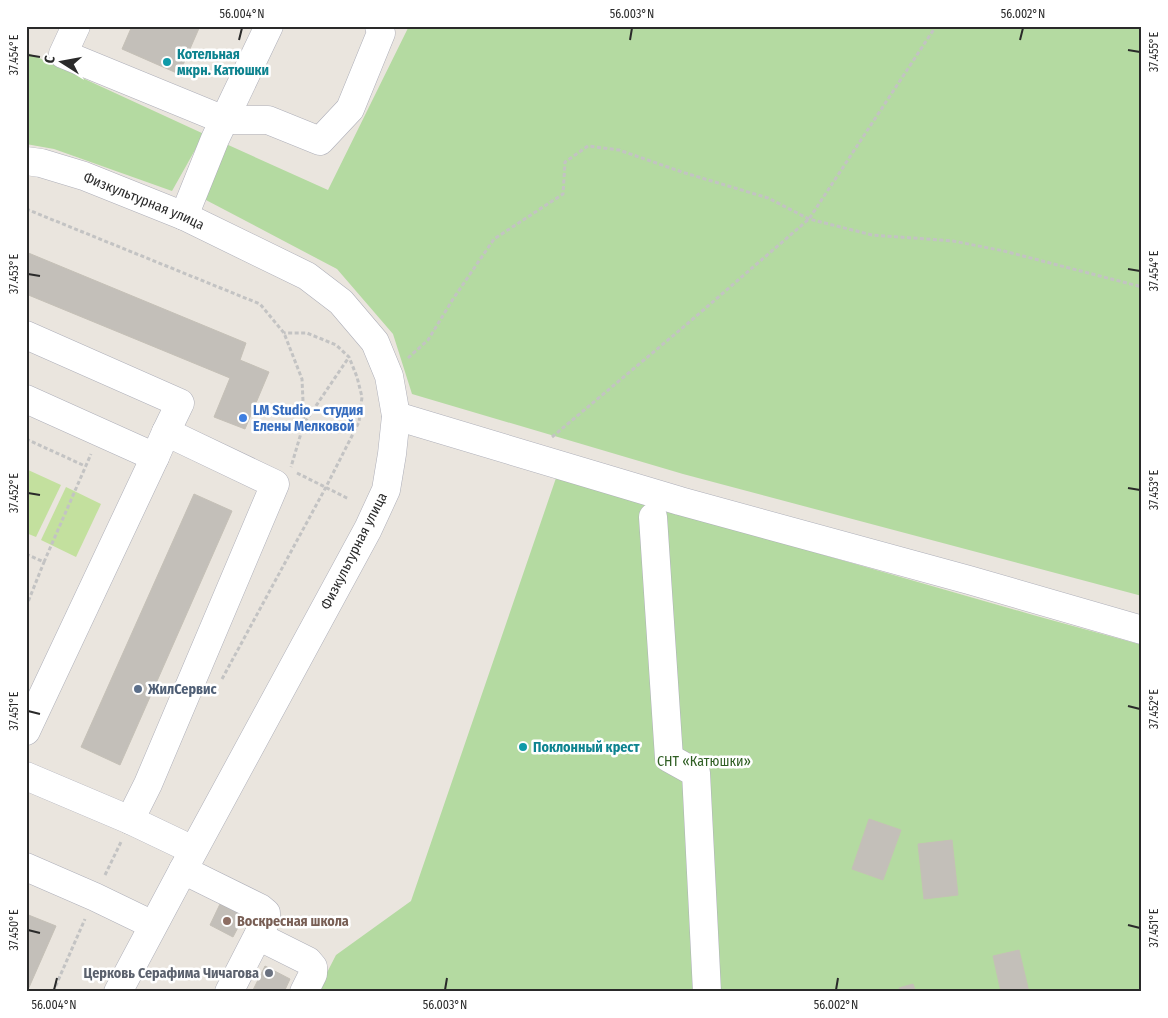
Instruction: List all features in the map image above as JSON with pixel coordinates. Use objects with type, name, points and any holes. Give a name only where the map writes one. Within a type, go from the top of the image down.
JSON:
[{"type":"street","points":[[76,26],[63,54],[224,120],[268,120],[320,142],[350,108],[382,34],[379,26]]},
{"type":"street","points":[[184,216],[224,120],[269,26]]},
{"type":"street","name":"Физкультурная улица","points":[[26,161],[41,163],[84,176],[184,216],[307,276],[341,302],[375,342],[389,376],[396,416],[386,490],[368,529],[118,992]]},
{"type":"street","points":[[26,335],[180,403],[26,731]]},
{"type":"street","points":[[26,400],[155,457]]},
{"type":"street","points":[[396,416],[680,501],[1142,630]]},
{"type":"street","points":[[130,820],[275,484],[166,432]]},
{"type":"street","points":[[654,517],[669,758],[696,774],[707,992]]},
{"type":"street","points":[[26,776],[130,820],[266,913],[266,920],[229,992]]},
{"type":"street","points":[[26,867],[154,925]]},
{"type":"street","points":[[258,936],[308,961],[313,967],[313,974],[304,992]]},
{"type":"path","points":[[528,456],[687,324],[809,218],[936,26]]},
{"type":"path","points":[[389,376],[428,340],[453,299],[494,239],[563,194],[565,162],[588,146],[619,150],[682,172],[768,198],[809,218],[872,235],[953,241],[1142,287]]},
{"type":"path","points":[[26,209],[260,304],[284,334],[302,379],[304,423]]},
{"type":"path","points":[[218,686],[326,487],[359,422],[362,397],[349,357],[336,345],[307,333],[284,334]]},
{"type":"path","points":[[349,357],[304,423],[290,469],[349,499]]},
{"type":"path","points":[[26,439],[85,466],[26,607]]},
{"type":"path","points":[[26,554],[44,562]]},
{"type":"path","points":[[53,992],[130,820]]},
{"type":"green space","points":[[409,26],[1142,26],[1142,596],[683,474],[412,394],[393,334],[337,269],[204,199],[226,144],[328,190]]},
{"type":"green space","points":[[26,52],[204,134],[172,191],[54,149],[26,144]]},
{"type":"green space","points":[[26,469],[61,485],[36,537],[26,533]]},
{"type":"green space","name":"СНТ «Катюшки»","points":[[556,478],[1142,645],[1142,992],[317,992],[336,955],[411,901]]},
{"type":"green space","points":[[66,487],[101,504],[76,557],[41,540]]},
{"type":"building","name":"Котельная мкрн. Катюшки","points":[[132,26],[200,26],[179,74],[122,49]]},
{"type":"building","points":[[26,252],[246,343],[240,360],[269,372],[245,429],[214,417],[230,378],[26,294]]},
{"type":"building","points":[[194,494],[232,511],[120,765],[81,747]]},
{"type":"building","points":[[869,819],[901,830],[883,880],[852,869]]},
{"type":"building","points":[[952,840],[958,895],[924,899],[918,844]]},
{"type":"building","name":"Воскресная школа","points":[[220,904],[244,916],[233,937],[210,925]]},
{"type":"building","points":[[26,914],[56,926],[27,992],[26,992]]},
{"type":"building","points":[[1019,950],[1029,992],[1001,992],[993,956]]},
{"type":"building","name":"Церковь Серафима Чичагова","points":[[265,966],[290,979],[284,992],[252,992]]},
{"type":"building","points":[[913,984],[916,992],[900,992],[899,988]]},
{"type":"place","name":"Котельная мкрн. Катюшки","points":[[167,62]]},
{"type":"place","name":"LM Studio – студия Елены Мелковой","points":[[243,418]]},
{"type":"place","name":"ЖилСервис","points":[[138,689]]},
{"type":"place","name":"Поклонный крест","points":[[523,747]]},
{"type":"place","name":"Воскресная школа","points":[[227,921]]},
{"type":"place","name":"Церковь Серафима Чичагова","points":[[269,973]]}]
